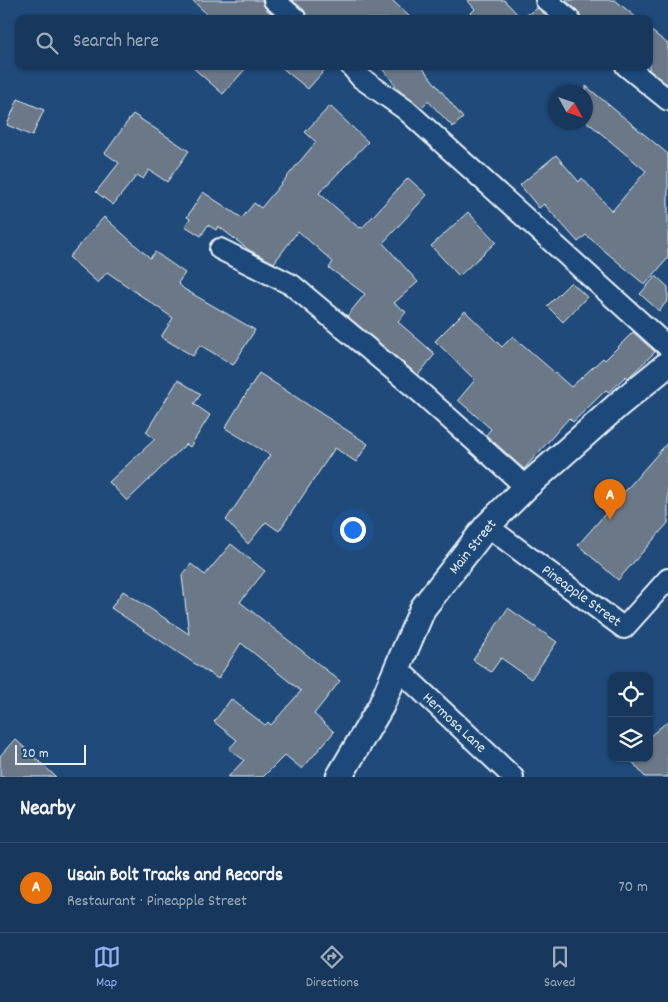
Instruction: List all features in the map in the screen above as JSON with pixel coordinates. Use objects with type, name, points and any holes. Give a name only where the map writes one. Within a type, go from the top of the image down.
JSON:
[{"type":"street","points":[[274,0],[291,15]]},
{"type":"street","points":[[546,0],[564,15]]},
{"type":"street","points":[[354,70],[361,78],[406,110],[668,347]]},
{"type":"street","points":[[631,70],[668,100]]},
{"type":"street","points":[[220,249],[292,285],[421,393],[526,487]]},
{"type":"street","name":"Main Street","points":[[339,777],[381,706],[396,667],[423,608],[487,526],[526,487],[619,404],[668,364]]},
{"type":"street","name":"Pineapple Street","points":[[487,526],[624,628],[668,579]]},
{"type":"street","name":"Hermosa Lane","points":[[396,667],[513,777]]},
{"type":"building","points":[[192,0],[262,0],[266,9],[273,15],[208,15]]},
{"type":"building","points":[[292,0],[392,0],[408,15],[306,15],[304,10]]},
{"type":"building","points":[[467,0],[504,0],[518,15],[469,15],[475,9]]},
{"type":"building","points":[[565,0],[615,0],[633,15],[579,15],[577,10]]},
{"type":"building","points":[[538,8],[546,15],[526,15]]},
{"type":"building","points":[[653,32],[668,44],[668,85],[649,70],[653,70]]},
{"type":"building","points":[[196,70],[244,70],[223,94]]},
{"type":"building","points":[[285,70],[325,70],[308,89]]},
{"type":"building","points":[[383,70],[424,70],[463,118],[453,127],[428,101],[421,108],[400,91]]},
{"type":"building","points":[[593,92],[668,154],[668,258],[645,285],[586,235],[578,242],[544,204],[539,208],[520,185],[556,155],[579,182],[582,178],[612,211],[646,171],[593,127]]},
{"type":"building","points":[[18,99],[44,110],[32,136],[7,125]]},
{"type":"building","points":[[330,106],[368,142],[319,193],[358,227],[362,228],[408,178],[427,195],[383,243],[418,282],[394,303],[406,312],[398,322],[435,354],[418,375],[347,316],[365,294],[329,268],[333,262],[298,231],[274,263],[249,250],[218,226],[216,230],[208,225],[201,236],[185,226],[190,219],[187,217],[203,192],[242,218],[254,203],[261,208],[316,142],[305,132]]},
{"type":"building","points":[[133,114],[189,151],[167,182],[149,170],[143,179],[137,175],[113,205],[96,192],[119,163],[105,153]]},
{"type":"building","points":[[468,212],[496,242],[459,276],[431,246]]},
{"type":"building","points":[[104,217],[150,258],[155,252],[185,273],[178,283],[184,289],[255,330],[233,365],[200,345],[193,356],[161,337],[173,318],[107,272],[98,283],[69,257]]},
{"type":"building","points":[[656,276],[668,287],[668,300],[659,311],[640,294]]},
{"type":"building","points":[[571,282],[587,297],[563,322],[547,306]]},
{"type":"building","points":[[465,311],[502,347],[513,336],[571,387],[603,358],[605,360],[633,332],[655,352],[628,378],[626,376],[609,392],[606,390],[573,422],[569,418],[524,469],[486,435],[491,429],[458,400],[475,380],[435,341]]},
{"type":"building","points":[[259,373],[368,444],[356,462],[335,448],[279,531],[266,522],[248,544],[226,520],[270,455],[225,428]]},
{"type":"building","points":[[178,380],[201,394],[194,404],[210,415],[190,447],[186,444],[127,501],[109,482],[155,439],[146,432]]},
{"type":"building","points":[[668,442],[668,523],[618,580],[578,545]]},
{"type":"building","points":[[231,544],[265,571],[240,602],[340,681],[314,714],[334,732],[302,769],[285,755],[263,777],[228,777],[244,760],[229,749],[237,740],[214,722],[231,699],[265,725],[268,722],[271,725],[301,691],[241,643],[218,679],[111,608],[123,591],[189,634],[182,576],[191,564],[205,575]]},
{"type":"building","points":[[508,608],[557,642],[531,679],[501,658],[491,672],[473,660]]},
{"type":"building","points":[[668,721],[668,777],[645,777],[632,762],[653,762],[653,734]]},
{"type":"building","points":[[15,739],[56,777],[0,777],[0,756]]},
{"type":"place","name":"Usain Bolt Tracks and Records","points":[[610,520]]}]
